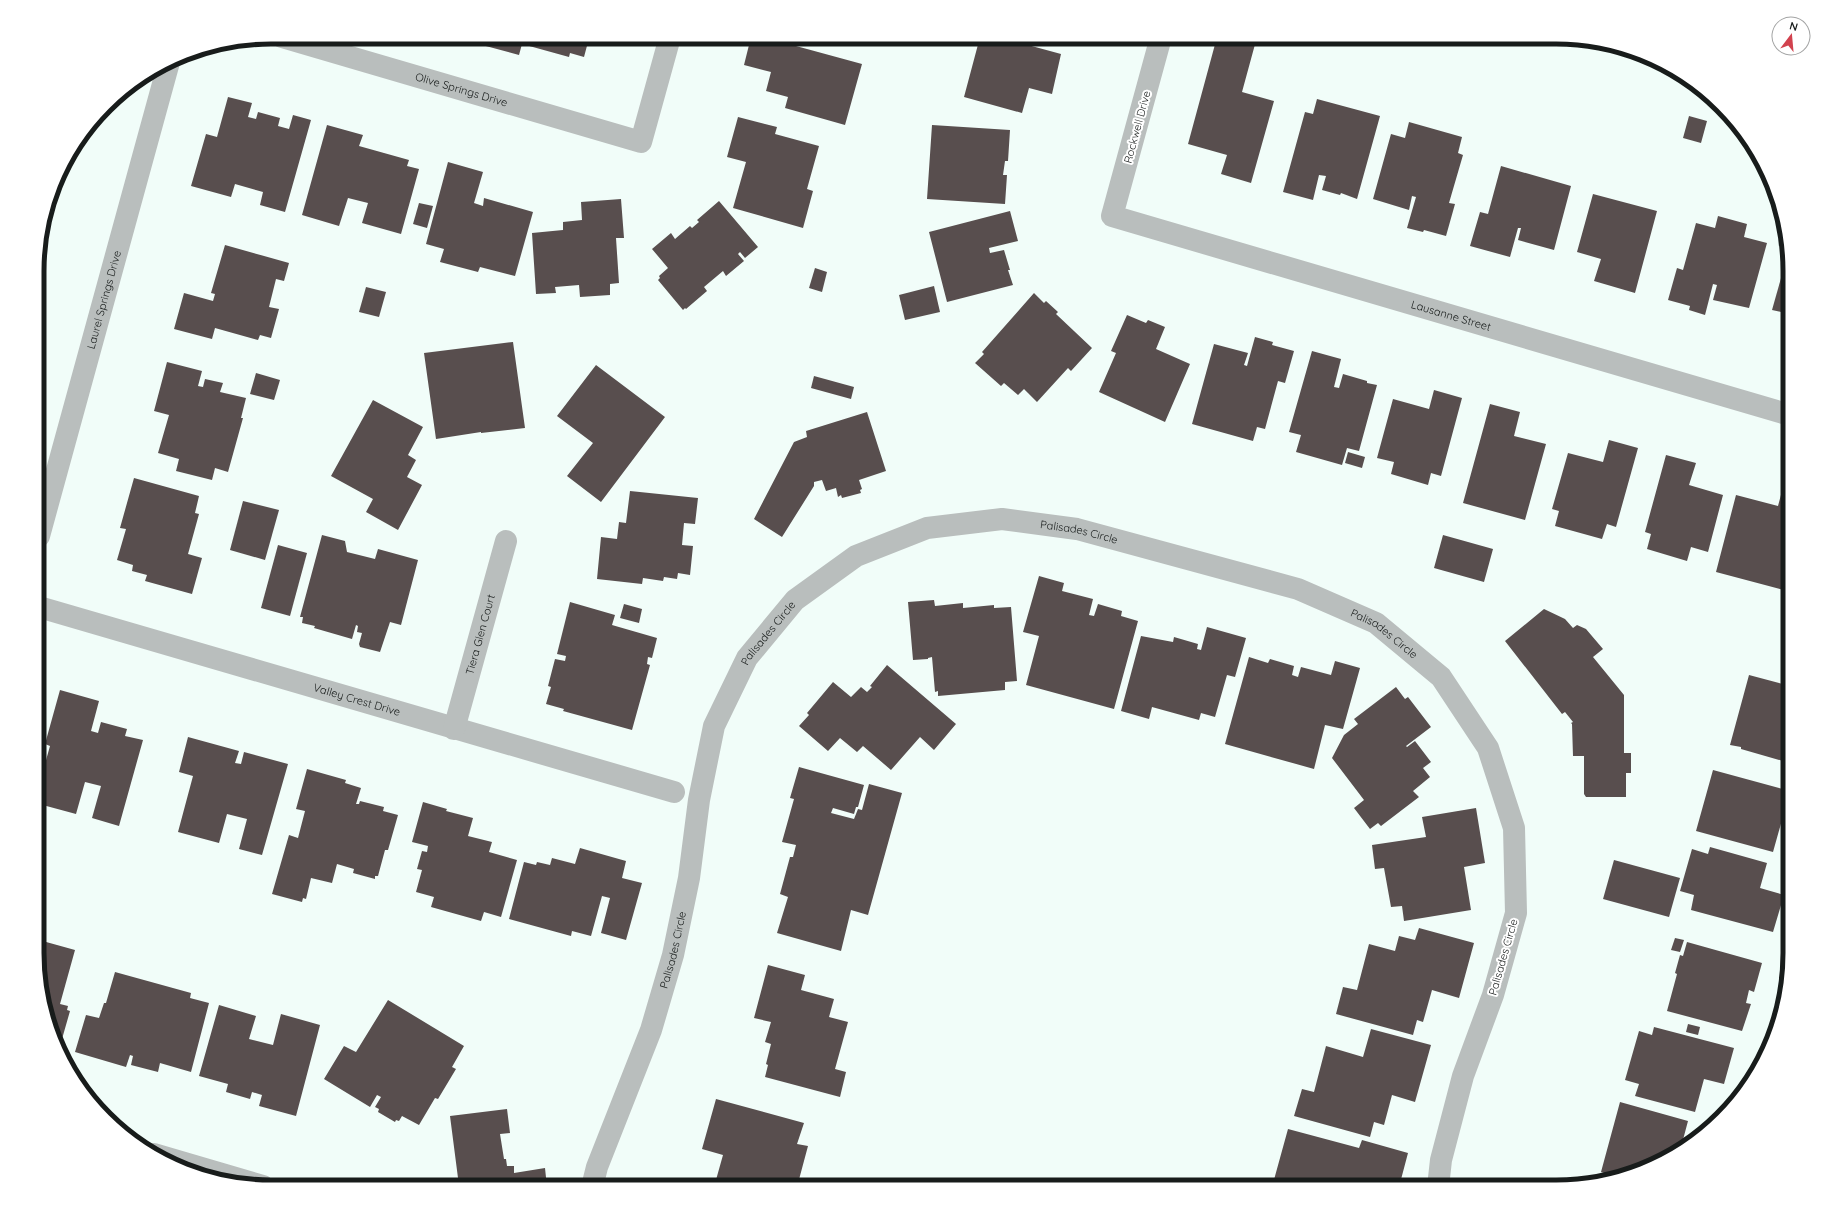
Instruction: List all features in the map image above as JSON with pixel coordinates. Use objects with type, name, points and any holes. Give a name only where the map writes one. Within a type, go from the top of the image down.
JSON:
[{"type":"street","name":"Olive Springs Drive","points":[[306,44],[641,142],[668,44]]},
{"type":"street","name":"Rockwell Drive","points":[[1112,216],[1160,44]]},
{"type":"street","name":"Laurel Springs Drive","points":[[44,518],[167,69]]},
{"type":"street","name":"Lausanne Street","points":[[1112,216],[1783,413]]},
{"type":"street","name":"Palisades Circle","points":[[594,1180],[597,1167],[654,1023],[673,955],[689,878],[699,800],[714,726],[747,658],[795,600],[856,556],[927,528],[1002,519],[1077,529],[1298,589],[1376,623],[1441,677],[1488,748],[1514,828],[1516,913],[1494,995],[1463,1076],[1441,1160],[1439,1180]]},
{"type":"street","name":"Tiera Glen Court","points":[[454,729],[506,541]]},
{"type":"street","name":"Valley Crest Drive","points":[[44,609],[674,792]]},
{"type":"street","points":[[183,1162],[231,1176]]},
{"type":"building","points":[[482,44],[522,44],[519,55]]},
{"type":"building","points":[[522,44],[587,44],[584,57],[570,53],[569,57]]},
{"type":"building","points":[[749,44],[796,44],[796,46],[862,64],[845,125],[785,108],[788,97],[766,91],[771,72],[744,65]]},
{"type":"building","points":[[978,44],[1025,44],[1061,54],[1052,94],[1029,88],[1022,113],[964,97]]},
{"type":"building","points":[[1215,44],[1255,44],[1242,92],[1274,101],[1251,183],[1221,174],[1227,155],[1188,144]]},
{"type":"building","points":[[228,97],[252,103],[248,117],[256,119],[258,112],[280,118],[278,126],[289,129],[293,115],[311,120],[285,212],[260,205],[263,192],[235,184],[231,197],[191,186],[206,134],[217,137]]},
{"type":"building","points":[[1317,99],[1380,116],[1357,199],[1341,193],[1340,195],[1322,190],[1326,176],[1319,175],[1313,200],[1283,192],[1305,112],[1313,114]]},
{"type":"building","points":[[1689,116],[1707,121],[1701,143],[1683,138]]},
{"type":"building","points":[[738,117],[777,127],[775,134],[819,146],[807,189],[813,191],[803,228],[733,208],[746,162],[727,157]]},
{"type":"building","points":[[1409,122],[1462,137],[1458,153],[1463,155],[1449,203],[1455,204],[1446,236],[1424,230],[1423,232],[1407,228],[1416,197],[1412,196],[1409,210],[1373,199],[1391,134],[1405,138]]},
{"type":"building","points":[[327,125],[363,135],[359,146],[409,160],[407,166],[419,169],[401,234],[362,223],[368,203],[348,198],[339,226],[302,215]]},
{"type":"building","points":[[932,125],[1010,130],[1008,161],[1005,161],[1003,175],[1007,175],[1005,204],[927,199]]},
{"type":"building","points":[[448,162],[483,172],[474,203],[483,206],[484,198],[533,212],[515,276],[480,267],[478,272],[440,262],[444,249],[426,244]]},
{"type":"building","points":[[1501,166],[1571,186],[1554,250],[1518,240],[1521,228],[1518,228],[1510,257],[1470,246],[1480,212],[1488,214]]},
{"type":"building","points":[[1593,194],[1657,211],[1635,293],[1594,281],[1601,259],[1577,252]]},
{"type":"building","points":[[621,199],[624,238],[616,238],[619,283],[610,284],[610,295],[580,297],[579,285],[555,287],[556,293],[536,294],[532,233],[563,230],[563,222],[582,220],[581,202]]},
{"type":"building","points":[[719,201],[758,247],[745,258],[740,252],[738,254],[744,261],[726,276],[723,271],[704,287],[707,291],[683,310],[658,280],[660,278],[659,276],[668,268],[652,249],[671,233],[675,239],[690,226],[692,228],[699,222],[697,220]]},
{"type":"building","points":[[419,203],[433,206],[427,228],[413,224]]},
{"type":"building","points":[[1010,211],[1018,241],[989,248],[990,253],[1004,250],[1013,285],[947,302],[929,232]]},
{"type":"building","points":[[1718,216],[1747,224],[1744,237],[1767,243],[1749,308],[1713,300],[1717,285],[1713,284],[1705,315],[1689,310],[1690,306],[1668,300],[1677,268],[1683,270],[1696,223],[1715,228]]},
{"type":"building","points":[[225,245],[289,263],[284,281],[276,279],[269,307],[279,309],[271,338],[260,335],[258,340],[215,328],[212,339],[174,329],[184,293],[213,301],[215,294],[211,293]]},
{"type":"building","points":[[815,268],[827,272],[822,292],[809,288]]},
{"type":"building","points":[[1783,271],[1783,312],[1772,310]]},
{"type":"building","points":[[934,286],[940,312],[905,320],[899,295]]},
{"type":"building","points":[[366,287],[386,292],[379,317],[359,312]]},
{"type":"building","points":[[1034,293],[1044,303],[1046,301],[1058,312],[1056,314],[1092,348],[1071,371],[1068,368],[1037,402],[1024,389],[1018,395],[1004,383],[1001,386],[975,363],[984,354],[982,352]]},
{"type":"building","points":[[1127,315],[1146,323],[1148,320],[1165,327],[1156,349],[1190,364],[1165,422],[1099,392],[1116,353],[1111,351]]},
{"type":"building","points":[[1255,337],[1273,342],[1272,345],[1294,351],[1285,383],[1278,381],[1265,429],[1257,427],[1253,441],[1192,424],[1214,344],[1248,353],[1244,365],[1247,366]]},
{"type":"building","points":[[513,342],[525,428],[481,432],[436,439],[424,353]]},
{"type":"building","points":[[1312,351],[1341,359],[1334,387],[1339,388],[1343,374],[1377,385],[1359,451],[1347,448],[1342,465],[1296,452],[1301,435],[1289,432]]},
{"type":"building","points":[[167,362],[202,371],[198,386],[203,387],[205,379],[223,383],[220,392],[246,398],[241,418],[243,418],[228,472],[215,468],[212,480],[176,471],[179,459],[158,453],[169,415],[154,411]]},
{"type":"building","points":[[596,365],[665,417],[601,502],[567,476],[593,443],[557,416]]},
{"type":"building","points":[[256,373],[280,380],[274,400],[250,394]]},
{"type":"building","points":[[814,376],[854,387],[851,399],[811,388]]},
{"type":"building","points":[[1434,390],[1462,398],[1441,476],[1431,473],[1428,485],[1391,474],[1394,462],[1377,458],[1393,399],[1429,409]]},
{"type":"building","points":[[373,400],[423,427],[408,455],[416,460],[407,477],[422,485],[398,530],[366,512],[373,499],[331,476]]},
{"type":"building","points":[[1490,404],[1520,412],[1514,436],[1546,444],[1525,520],[1463,503]]},
{"type":"building","points":[[867,412],[886,471],[859,480],[862,489],[860,490],[861,493],[842,498],[841,495],[838,497],[836,488],[826,491],[822,480],[814,482],[814,486],[782,537],[754,519],[794,442],[807,437],[806,431]]},
{"type":"building","points":[[1609,440],[1638,448],[1616,527],[1607,524],[1602,539],[1555,526],[1559,511],[1552,509],[1568,453],[1603,462]]},
{"type":"building","points":[[1348,452],[1365,457],[1362,468],[1345,463]]},
{"type":"building","points":[[1666,455],[1696,463],[1689,485],[1723,495],[1708,552],[1691,547],[1687,561],[1647,549],[1651,534],[1645,532]]},
{"type":"building","points":[[134,478],[199,496],[195,513],[199,514],[188,554],[202,558],[192,594],[145,581],[147,575],[132,571],[133,565],[117,560],[126,529],[120,528]]},
{"type":"building","points":[[630,491],[698,498],[695,524],[684,523],[682,545],[693,546],[690,575],[678,573],[677,579],[664,577],[663,581],[643,578],[642,584],[597,579],[601,537],[617,539],[619,522],[626,523]]},
{"type":"building","points":[[1783,491],[1783,590],[1716,572],[1736,495],[1778,506]]},
{"type":"building","points":[[243,501],[279,510],[265,560],[230,550]]},
{"type":"building","points":[[322,535],[345,541],[347,552],[375,559],[378,549],[418,560],[401,625],[390,622],[380,652],[360,647],[359,644],[362,633],[357,632],[358,626],[356,625],[352,639],[302,623],[303,617],[300,617]]},
{"type":"building","points":[[1443,535],[1493,549],[1484,582],[1434,568]]},
{"type":"building","points":[[278,545],[307,553],[290,616],[261,608]]},
{"type":"building","points":[[1039,576],[1064,583],[1062,591],[1093,599],[1089,615],[1094,616],[1098,604],[1122,611],[1121,616],[1138,621],[1114,709],[1026,685],[1039,636],[1023,632]]},
{"type":"building","points":[[934,600],[935,606],[963,603],[963,608],[994,605],[994,608],[1011,607],[1017,681],[1005,682],[1005,690],[938,696],[938,691],[935,692],[932,657],[928,659],[913,660],[908,602]]},
{"type":"building","points":[[570,602],[615,615],[612,625],[657,638],[652,658],[648,657],[647,664],[650,665],[632,730],[563,711],[564,709],[546,704],[551,687],[548,686],[555,659],[565,661],[566,656],[557,654]]},
{"type":"building","points":[[624,604],[642,609],[639,623],[620,618]]},
{"type":"building","points":[[1544,609],[1565,619],[1573,628],[1577,625],[1586,629],[1603,649],[1593,657],[1624,695],[1624,753],[1631,753],[1631,773],[1626,773],[1626,797],[1586,797],[1584,794],[1584,756],[1573,756],[1571,723],[1573,722],[1565,712],[1562,714],[1505,641]]},
{"type":"building","points":[[1207,627],[1246,638],[1235,677],[1227,675],[1215,717],[1201,713],[1199,720],[1152,707],[1149,719],[1121,711],[1141,636],[1173,642],[1174,637],[1198,644],[1197,649],[1201,650]]},
{"type":"building","points":[[1249,657],[1268,663],[1270,659],[1294,666],[1292,675],[1298,677],[1301,667],[1331,675],[1335,661],[1360,668],[1343,729],[1325,725],[1314,769],[1225,744]]},
{"type":"building","points":[[887,665],[956,724],[934,750],[920,737],[891,770],[863,746],[857,752],[840,738],[828,751],[799,726],[809,715],[807,713],[833,682],[851,697],[861,687],[867,692]]},
{"type":"building","points":[[1749,675],[1783,684],[1783,761],[1741,749],[1741,747],[1730,745]]},
{"type":"building","points":[[1396,687],[1405,699],[1408,697],[1431,727],[1406,746],[1407,747],[1415,741],[1431,762],[1423,768],[1430,777],[1413,791],[1419,797],[1381,826],[1378,823],[1370,829],[1354,808],[1364,800],[1332,758],[1344,735],[1358,724],[1354,719]]},
{"type":"building","points":[[60,690],[99,701],[91,731],[98,733],[101,722],[127,729],[125,736],[143,740],[119,826],[92,818],[101,786],[85,782],[76,814],[44,805],[44,767],[50,746],[45,744]]},
{"type":"building","points":[[188,737],[239,751],[235,763],[241,764],[244,752],[288,764],[262,855],[239,849],[247,819],[227,814],[219,843],[178,832],[193,776],[179,772]]},
{"type":"building","points":[[799,767],[864,785],[858,807],[856,807],[854,814],[833,808],[831,813],[854,819],[858,809],[862,810],[869,784],[902,793],[868,915],[851,910],[841,951],[777,933],[788,897],[780,894],[790,857],[793,857],[796,845],[782,842],[794,799],[790,798]]},
{"type":"building","points":[[307,769],[346,780],[345,783],[361,788],[356,804],[359,804],[360,801],[384,807],[383,811],[398,815],[388,850],[385,850],[378,876],[375,876],[375,879],[353,873],[354,869],[337,864],[332,883],[311,878],[306,899],[303,898],[302,902],[272,894],[289,835],[298,838],[305,811],[296,809]]},
{"type":"building","points":[[1713,770],[1783,789],[1783,820],[1773,852],[1696,831]]},
{"type":"building","points":[[423,802],[447,809],[446,811],[473,818],[468,836],[492,842],[489,852],[517,860],[501,917],[484,912],[481,921],[431,907],[434,897],[416,892],[422,870],[417,869],[422,851],[427,852],[428,846],[412,842]]},
{"type":"building","points":[[1476,808],[1485,863],[1464,867],[1471,910],[1404,921],[1402,906],[1391,907],[1384,868],[1375,869],[1372,845],[1426,837],[1422,817]]},
{"type":"building","points":[[1710,847],[1767,863],[1760,888],[1783,895],[1773,932],[1691,910],[1694,895],[1680,891],[1692,849],[1708,854]]},
{"type":"building","points":[[580,848],[626,861],[622,878],[642,883],[626,940],[601,933],[610,898],[602,896],[591,936],[572,931],[571,936],[509,919],[524,862],[536,865],[537,862],[550,865],[552,858],[575,864]]},
{"type":"building","points":[[1614,860],[1680,878],[1669,917],[1603,899]]},
{"type":"building","points":[[1419,928],[1474,943],[1459,998],[1432,990],[1423,1022],[1417,1020],[1413,1035],[1336,1014],[1343,987],[1357,990],[1369,944],[1395,951],[1399,936],[1415,940]]},
{"type":"building","points":[[1675,938],[1684,940],[1680,952],[1671,950]]},
{"type":"building","points":[[44,941],[75,950],[60,1004],[68,1006],[67,1010],[70,1011],[61,1041],[48,997],[44,968]]},
{"type":"building","points":[[1687,942],[1762,963],[1754,992],[1749,990],[1746,1003],[1751,1004],[1742,1031],[1667,1011],[1677,974],[1675,973],[1680,955],[1683,956]]},
{"type":"building","points":[[768,965],[805,975],[801,990],[834,999],[829,1017],[848,1022],[835,1069],[846,1072],[840,1097],[765,1077],[768,1065],[766,1064],[771,1044],[765,1042],[771,1022],[754,1018]]},
{"type":"building","points":[[115,972],[191,993],[190,998],[209,1003],[191,1072],[160,1063],[158,1072],[131,1065],[133,1056],[130,1055],[126,1067],[75,1052],[86,1015],[99,1018],[104,1003],[106,1003]]},
{"type":"building","points":[[388,1000],[464,1046],[452,1067],[456,1069],[438,1099],[435,1098],[419,1125],[402,1116],[399,1121],[396,1120],[395,1122],[378,1112],[379,1109],[375,1107],[381,1097],[377,1095],[370,1107],[324,1079],[344,1046],[356,1052]]},
{"type":"building","points":[[219,1005],[256,1016],[249,1039],[273,1045],[281,1014],[320,1025],[296,1116],[259,1106],[262,1095],[252,1092],[250,1099],[226,1092],[228,1084],[199,1076]]},
{"type":"building","points":[[1688,1024],[1700,1027],[1698,1035],[1686,1032]]},
{"type":"building","points":[[1654,1027],[1734,1048],[1724,1084],[1704,1079],[1695,1112],[1635,1096],[1639,1084],[1625,1080],[1639,1031],[1652,1035]]},
{"type":"building","points":[[1371,1029],[1431,1045],[1415,1102],[1392,1095],[1384,1125],[1374,1122],[1370,1137],[1294,1116],[1302,1089],[1314,1092],[1326,1046],[1363,1057]]},
{"type":"building","points":[[716,1099],[804,1123],[797,1144],[808,1146],[799,1180],[716,1180],[723,1155],[702,1149]]},
{"type":"building","points":[[1620,1102],[1688,1121],[1682,1142],[1669,1150],[1629,1168],[1607,1174],[1601,1172]]},
{"type":"building","points":[[507,1109],[510,1133],[500,1134],[504,1159],[506,1159],[507,1166],[514,1166],[514,1173],[545,1168],[546,1180],[444,1180],[458,1178],[450,1116]]},
{"type":"building","points":[[1288,1129],[1359,1148],[1362,1140],[1408,1153],[1401,1180],[1274,1180]]}]
